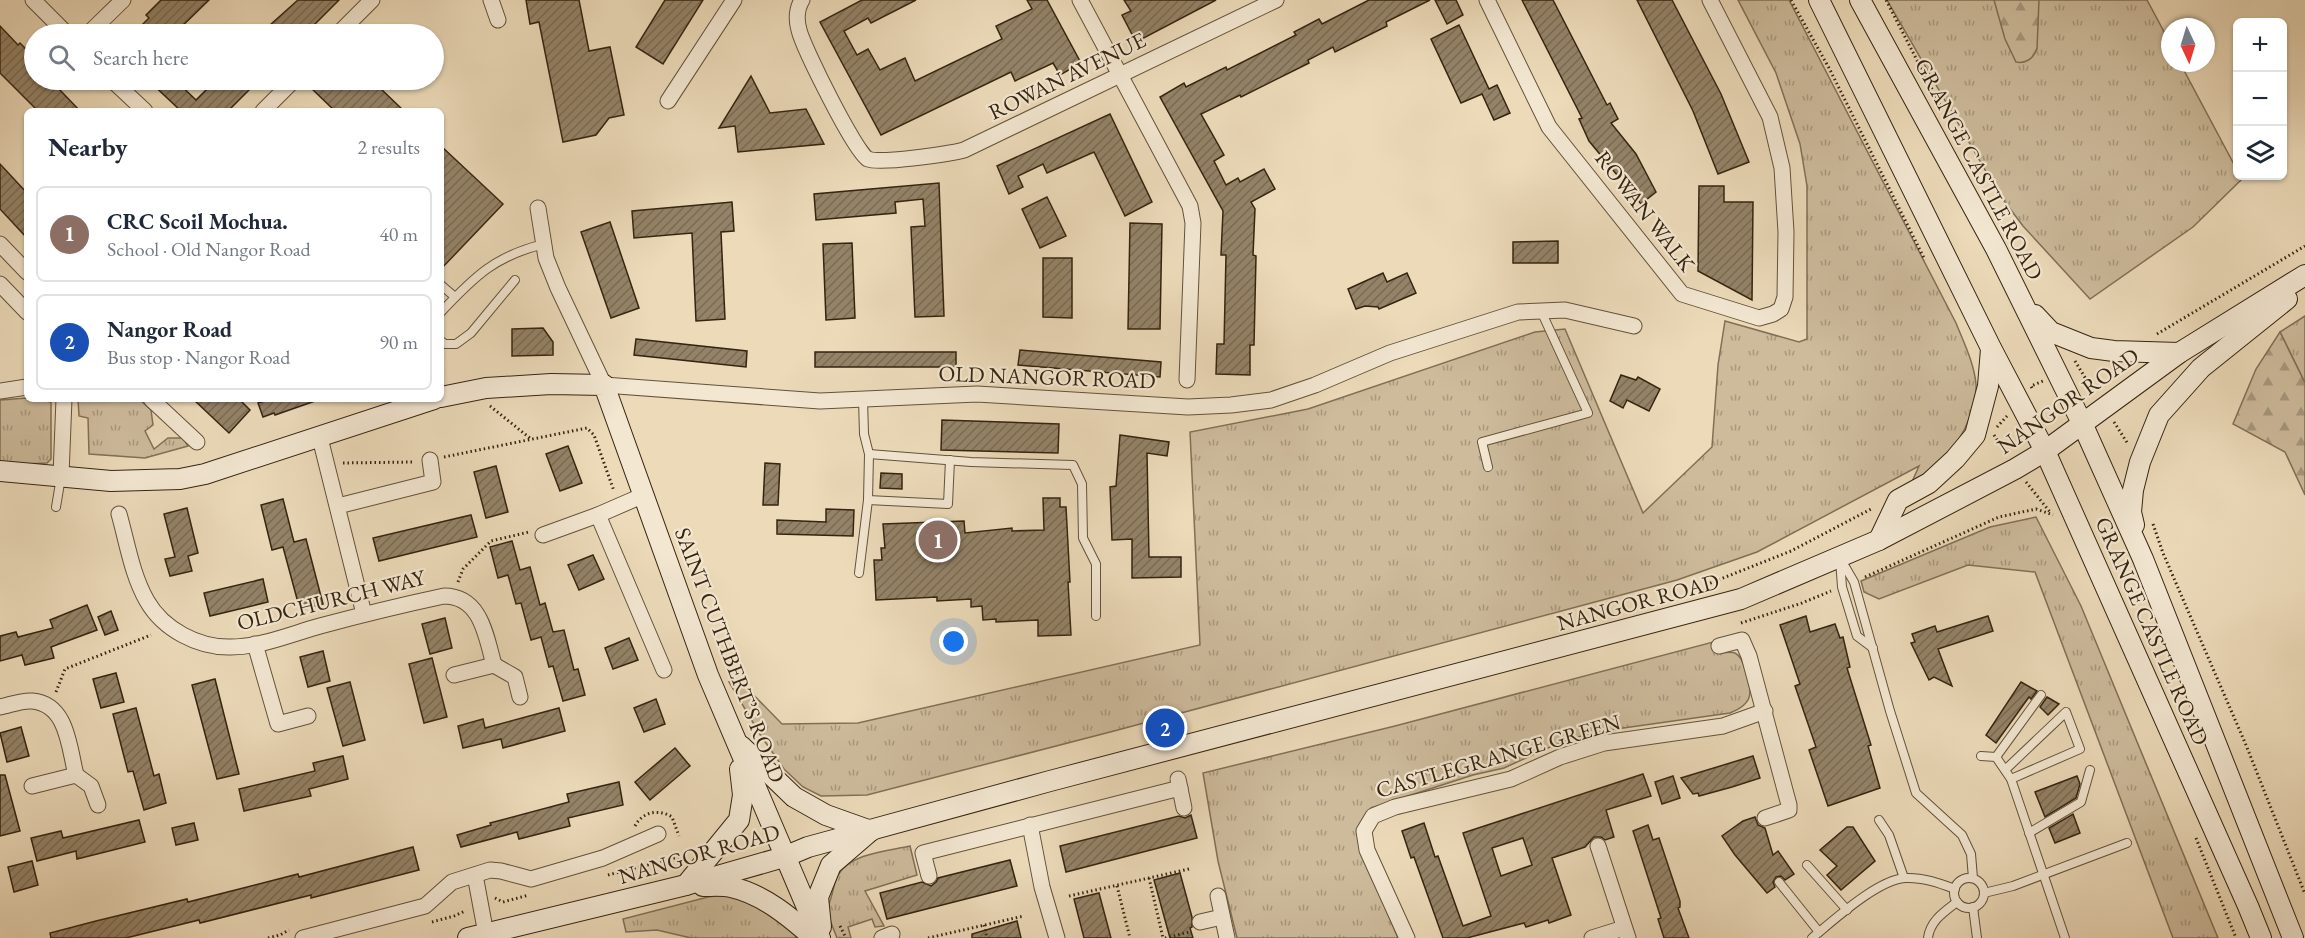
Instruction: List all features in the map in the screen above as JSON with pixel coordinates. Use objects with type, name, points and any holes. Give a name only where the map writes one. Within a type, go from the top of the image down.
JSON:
[{"type":"main road","name":"GRANGE CASTLE ROAD","points":[[1819,0],[1991,348],[2045,451],[2261,938]]},
{"type":"main road","name":"GRANGE CASTLE ROAD","points":[[1860,0],[2025,304],[2082,423],[2143,559],[2294,938]]},
{"type":"main road","name":"NANGOR ROAD","points":[[477,936],[686,885],[784,857],[808,847],[1061,778],[1718,607],[1741,599],[1879,540],[2015,469],[2045,451],[2179,353],[2305,275]]},
{"type":"main road","name":"GRANGE CASTLE ROAD","points":[[2143,559],[2131,512],[2140,462],[2159,415],[2201,368],[2305,284]]},
{"type":"main road","name":"NANGOR ROAD","points":[[2025,304],[2051,332],[2091,348],[2179,353]]},
{"type":"main road","points":[[1879,540],[1898,500],[1929,483],[1955,459],[1975,435],[1988,386],[1991,348]]},
{"type":"main road","name":"OLD NANGOR ROAD","points":[[444,396],[486,388],[550,384],[604,386]]},
{"type":"main road","name":"SAINT CUTHBERT’S ROAD","points":[[604,386],[708,675],[784,857],[821,938]]},
{"type":"main road","points":[[0,471],[111,481],[180,478],[205,474],[320,438],[402,403]]},
{"type":"main road","points":[[735,740],[794,797],[826,815],[871,831]]},
{"type":"main road","points":[[686,885],[739,820],[743,795],[735,740]]},
{"type":"main road","points":[[821,938],[818,897],[831,865],[871,831]]},
{"type":"main road","points":[[686,885],[731,886],[764,900],[814,938]]},
{"type":"street","points":[[33,0],[57,24]]},
{"type":"street","points":[[98,24],[123,0]]},
{"type":"street","points":[[348,24],[372,0]]},
{"type":"street","points":[[491,0],[498,20]]},
{"type":"street","points":[[668,101],[734,0]]},
{"type":"street","name":"ROWAN AVENUE","points":[[802,0],[797,8],[799,33],[844,126],[860,153],[869,160],[940,156],[963,150],[1276,0]]},
{"type":"street","points":[[1080,0],[1190,206],[1193,223],[1187,380]]},
{"type":"street","name":"ROWAN WALK","points":[[1487,0],[1550,127],[1682,294],[1759,318],[1781,309],[1785,297],[1786,232],[1782,168],[1770,117],[1710,0]]},
{"type":"street","points":[[123,90],[142,108]]},
{"type":"street","points":[[266,108],[284,90]]},
{"type":"street","points":[[537,208],[546,258],[604,386]]},
{"type":"street","points":[[0,244],[24,269]]},
{"type":"street","points":[[0,284],[24,309]]},
{"type":"street","name":"OLD NANGOR ROAD","points":[[604,386],[809,400],[977,394],[1188,407],[1231,405],[1271,400],[1316,385],[1390,353],[1490,319],[1518,312],[1565,310],[1634,326]]},
{"type":"street","points":[[0,391],[24,387]]},
{"type":"street","points":[[61,475],[64,402]]},
{"type":"street","points":[[154,402],[197,442]]},
{"type":"street","points":[[320,438],[364,614]]},
{"type":"street","points":[[338,506],[433,482],[430,460]]},
{"type":"street","points":[[543,535],[644,495]]},
{"type":"street","name":"OLDCHURCH WAY","points":[[119,514],[136,576],[147,602],[167,625],[194,642],[229,648],[255,644],[364,614],[444,596],[454,596]]},
{"type":"street","points":[[598,515],[664,670]]},
{"type":"street","points":[[454,596],[469,604],[481,619],[494,665]]},
{"type":"street","points":[[1719,646],[1742,640],[1765,711],[1789,805],[1789,810],[1765,818]]},
{"type":"street","points":[[255,644],[278,724],[308,716]]},
{"type":"street","points":[[454,675],[494,665],[515,677],[520,697]]},
{"type":"street","points":[[0,707],[31,700],[50,705],[62,720],[75,775],[91,786],[98,805]]},
{"type":"street","name":"CASTLEGRANGE GREEN","points":[[1407,938],[1366,850],[1364,831],[1373,816],[1395,807],[1511,779],[1560,757],[1604,743],[1724,726],[1765,711]]},
{"type":"street","points":[[32,786],[75,775]]},
{"type":"street","points":[[929,876],[923,853],[1179,784],[1184,808]]},
{"type":"street","points":[[1030,825],[1042,887],[1057,938]]},
{"type":"street","points":[[303,938],[425,906],[452,882],[490,870],[531,879],[603,858],[658,834]]},
{"type":"street","points":[[1592,938],[1626,933],[1598,846]]},
{"type":"street","points":[[475,875],[477,936]]},
{"type":"street","points":[[1218,896],[1227,938]]},
{"type":"street","points":[[1196,927],[1222,917]]},
{"type":"lane","points":[[444,309],[475,276],[504,258],[524,249],[544,244]]},
{"type":"lane","points":[[444,343],[456,344],[471,333],[515,280]]},
{"type":"lane","points":[[444,288],[455,297]]},
{"type":"lane","points":[[1488,467],[1482,442],[1588,413],[1540,310]]},
{"type":"lane","points":[[859,573],[868,500],[869,454],[864,434],[862,399]]},
{"type":"lane","points":[[869,454],[1073,465],[1082,484],[1083,538],[1096,564],[1096,616]]},
{"type":"lane","points":[[868,500],[948,504],[950,460]]},
{"type":"lane","points":[[56,507],[61,475]]},
{"type":"lane","points":[[1840,558],[1854,582],[1890,711],[1916,793],[1962,835],[1971,854],[1973,878]]},
{"type":"lane","points":[[1840,558],[1842,587],[1857,636],[1873,648]]},
{"type":"lane","points":[[1996,757],[2041,695]]},
{"type":"lane","points":[[2006,769],[2066,712],[2080,749],[2011,779]]},
{"type":"lane","points":[[1981,756],[1996,757],[2011,779],[2065,938]]},
{"type":"lane","points":[[2029,833],[2081,802],[2090,770]]},
{"type":"lane","points":[[1879,820],[1889,835],[1904,878]]},
{"type":"lane","points":[[1984,893],[2013,886],[2127,843]]},
{"type":"lane","points":[[1807,865],[1847,910]]},
{"type":"lane","points":[[1779,882],[1816,935],[1877,888],[1904,878],[1932,880],[1955,889]]},
{"type":"lane","points":[[1973,878],[1981,883],[1984,893],[1981,902],[1973,907],[1964,907],[1957,902],[1955,889],[1964,879],[1973,878]]},
{"type":"lane","points":[[1928,938],[1936,920],[1957,902]]},
{"type":"lane","points":[[1973,907],[1977,938]]},
{"type":"path","points":[[1791,0],[1829,68],[1929,267]]},
{"type":"path","points":[[2152,336],[2305,246]]},
{"type":"path","points":[[489,405],[531,439]]},
{"type":"path","points":[[327,462],[418,462],[587,428],[594,435],[616,496]]},
{"type":"path","points":[[1708,584],[1802,546],[1874,507]]},
{"type":"path","points":[[1854,582],[1999,517],[2036,508],[2054,516]]},
{"type":"path","points":[[2152,514],[2152,523],[2163,553],[2246,745],[2305,894]]},
{"type":"path","points":[[454,596],[463,569],[491,541],[540,529],[543,535]]},
{"type":"path","points":[[1732,626],[1842,587]]},
{"type":"path","points":[[50,705],[65,669],[151,635]]},
{"type":"path","points":[[1069,896],[1189,869]]},
{"type":"path","points":[[1149,878],[1164,938],[1196,927]]},
{"type":"path","points":[[1117,886],[1130,938]]},
{"type":"path","points":[[928,938],[1024,916]]},
{"type":"path","points":[[984,925],[987,938]]},
{"type":"path","points":[[954,932],[956,938]]},
{"type":"green space","points":[[1738,0],[1789,0],[1956,323],[1973,368],[1976,395],[1970,418],[1959,440],[1934,469],[1911,484],[1919,466],[1757,552],[1677,580],[1114,731],[867,795],[821,796],[803,787],[784,769],[761,736],[729,682],[740,681],[782,724],[858,723],[1200,645],[1190,432],[1308,409],[1535,332],[1565,329],[1643,513],[1712,447],[1718,365],[1725,321],[1799,342],[1807,339],[1807,186],[1800,144],[1776,73]]},
{"type":"green space","points":[[1887,0],[2147,0],[2161,26],[2161,72],[2185,72],[2233,162],[2233,180],[2241,180],[2193,227],[2090,299],[2023,226],[1999,194]]},
{"type":"green space","points":[[1994,0],[2039,0],[2037,49],[2029,60],[2016,62],[2005,39]]},
{"type":"green space","points":[[2305,316],[2305,383],[2280,332]]},
{"type":"green space","points":[[2280,332],[2305,383],[2305,495],[2285,452],[2233,424],[2256,369]]},
{"type":"green space","points":[[24,398],[24,402],[51,402],[51,459],[47,463],[0,465],[0,400]]},
{"type":"green space","points":[[78,402],[142,402],[151,410],[153,425],[145,431],[154,449],[168,438],[183,438],[188,446],[145,458],[89,454],[88,418],[79,416]]},
{"type":"green space","points":[[2036,517],[2081,606],[2218,938],[2173,938],[2035,572],[1968,565],[1879,599],[1864,592],[1861,581],[1990,527]]},
{"type":"green space","points":[[1713,642],[1720,653],[1735,653],[1740,658],[1749,684],[1748,701],[1730,713],[1595,732],[1561,742],[1504,768],[1473,775],[1371,808],[1360,825],[1361,849],[1398,938],[1237,938],[1218,861],[1203,773],[1395,726]]},
{"type":"green space","points":[[910,846],[917,875],[865,891],[884,926],[875,927],[872,919],[848,927],[851,938],[837,938],[826,910],[838,875],[844,868],[861,857]]},
{"type":"green space","points":[[723,895],[744,900],[764,910],[798,938],[691,938],[657,930],[626,932],[623,919]]},
{"type":"building","points":[[161,0],[209,0],[184,24],[143,24],[149,18],[146,15]]},
{"type":"building","points":[[298,0],[339,0],[315,24],[271,24]]},
{"type":"building","points":[[526,0],[579,0],[589,51],[610,47],[624,115],[609,118],[596,135],[563,142],[539,22],[530,24]]},
{"type":"building","points":[[665,0],[703,0],[663,64],[636,47]]},
{"type":"building","points":[[862,0],[916,0],[871,23],[868,18],[844,31],[857,55],[868,49],[880,70],[905,58],[915,81],[1002,39],[996,26],[1032,9],[1027,0],[1047,0],[1081,63],[1060,75],[1053,63],[1015,81],[1011,72],[881,135],[820,22]]},
{"type":"building","points":[[1124,0],[1216,0],[1136,42],[1122,15],[1131,11]]},
{"type":"building","points":[[1369,0],[1430,0],[1386,22],[1387,26],[1335,52],[1333,47],[1308,60],[1309,63],[1201,114],[1224,155],[1214,161],[1226,185],[1238,178],[1240,182],[1264,169],[1275,189],[1251,202],[1255,209],[1253,255],[1256,256],[1254,345],[1250,345],[1250,375],[1216,374],[1217,344],[1224,344],[1226,255],[1221,255],[1223,211],[1160,97],[1184,83],[1186,87],[1226,67],[1227,70],[1296,35],[1294,32],[1319,19],[1322,24]]},
{"type":"building","points":[[1435,0],[1456,0],[1463,15],[1447,24]]},
{"type":"building","points":[[1522,0],[1553,0],[1607,105],[1610,103],[1618,119],[1611,123],[1636,154],[1656,192],[1641,204],[1589,141],[1579,119],[1582,118]]},
{"type":"building","points":[[1637,0],[1672,0],[1721,94],[1749,162],[1718,174],[1693,111]]},
{"type":"building","points":[[1459,25],[1489,89],[1497,85],[1510,113],[1494,120],[1482,94],[1461,103],[1431,39]]},
{"type":"building","points":[[0,26],[18,45],[20,43],[24,47],[24,90],[60,90],[77,108],[35,108],[0,73]]},
{"type":"building","points":[[751,76],[770,113],[806,109],[824,144],[738,152],[735,126],[719,128]]},
{"type":"building","points":[[159,90],[186,90],[196,100],[206,90],[249,90],[231,108],[178,108]]},
{"type":"building","points":[[313,90],[382,90],[401,108],[332,108]]},
{"type":"building","points":[[1110,114],[1152,202],[1125,216],[1094,152],[1047,173],[1043,164],[1018,176],[1023,187],[1009,194],[997,166]]},
{"type":"building","points":[[444,149],[503,204],[444,266]]},
{"type":"building","points":[[0,164],[24,190],[24,235],[0,209]]},
{"type":"building","points":[[939,183],[944,316],[915,317],[911,227],[925,226],[923,199],[895,202],[896,213],[816,220],[814,194]]},
{"type":"building","points":[[1699,186],[1724,186],[1724,202],[1753,202],[1752,300],[1698,271]]},
{"type":"building","points":[[1047,197],[1066,236],[1040,248],[1022,209]]},
{"type":"building","points":[[732,202],[734,231],[721,232],[725,319],[696,321],[692,233],[634,238],[632,211]]},
{"type":"building","points":[[610,222],[639,308],[611,318],[581,232]]},
{"type":"building","points":[[1130,223],[1162,224],[1160,329],[1128,329]]},
{"type":"building","points":[[1558,241],[1558,263],[1513,263],[1513,242]]},
{"type":"building","points":[[852,243],[855,318],[826,320],[823,244]]},
{"type":"building","points":[[1043,258],[1072,258],[1072,318],[1043,317]]},
{"type":"building","points":[[1383,273],[1387,282],[1407,273],[1416,293],[1379,309],[1365,306],[1356,309],[1348,289]]},
{"type":"building","points":[[543,328],[553,342],[553,355],[512,356],[512,329]]},
{"type":"building","points":[[636,339],[747,351],[746,367],[634,355]]},
{"type":"building","points":[[1020,350],[1161,362],[1160,377],[1018,365]]},
{"type":"building","points":[[815,352],[956,352],[956,367],[815,367]]},
{"type":"building","points":[[1621,375],[1636,380],[1638,377],[1660,389],[1649,411],[1627,400],[1623,408],[1610,401]]},
{"type":"building","points":[[196,402],[242,402],[250,410],[229,433]]},
{"type":"building","points":[[261,402],[312,402],[263,417],[258,403]]},
{"type":"building","points":[[942,420],[1059,424],[1058,453],[941,450]]},
{"type":"building","points":[[1120,435],[1169,442],[1167,456],[1147,453],[1149,557],[1181,557],[1181,577],[1132,578],[1132,539],[1112,540],[1110,487],[1116,486]]},
{"type":"building","points":[[568,446],[582,483],[560,491],[546,454]]},
{"type":"building","points":[[765,463],[780,464],[778,505],[763,505]]},
{"type":"building","points":[[496,466],[508,512],[486,518],[474,472]]},
{"type":"building","points":[[881,473],[902,474],[902,489],[880,488]]},
{"type":"building","points":[[1043,498],[1060,498],[1060,507],[1066,507],[1071,635],[1038,636],[1038,620],[996,622],[996,619],[983,620],[982,606],[971,607],[971,599],[937,601],[937,597],[876,600],[874,560],[882,560],[881,548],[885,548],[883,524],[964,521],[965,533],[1012,528],[1012,531],[1044,530]]},
{"type":"building","points":[[283,499],[294,542],[306,539],[323,604],[300,610],[283,547],[272,550],[261,505]]},
{"type":"building","points":[[187,508],[198,553],[188,556],[192,571],[170,576],[165,559],[175,557],[164,514]]},
{"type":"building","points":[[826,509],[854,510],[853,536],[777,534],[777,520],[826,522]]},
{"type":"building","points":[[471,515],[477,537],[379,561],[373,538]]},
{"type":"building","points":[[512,541],[520,570],[530,567],[540,605],[545,603],[553,632],[564,630],[574,670],[578,669],[585,695],[563,701],[553,666],[549,667],[541,637],[531,640],[521,603],[516,604],[508,575],[498,578],[490,547]]},
{"type":"building","points":[[593,555],[604,579],[579,590],[568,565]]},
{"type":"building","points":[[263,579],[268,602],[210,616],[204,593]]},
{"type":"building","points":[[87,605],[97,630],[51,647],[54,658],[25,665],[22,655],[0,661],[0,636],[16,632],[18,637],[53,628],[50,620]]},
{"type":"building","points":[[111,611],[118,630],[105,635],[98,617]]},
{"type":"building","points":[[1806,616],[1810,632],[1835,624],[1840,638],[1843,637],[1850,667],[1847,668],[1871,745],[1868,746],[1880,788],[1828,806],[1809,750],[1816,747],[1795,686],[1800,684],[1780,625]]},
{"type":"building","points":[[1988,616],[1993,631],[1938,649],[1952,686],[1934,677],[1929,680],[1911,643],[1915,642],[1912,634],[1935,626],[1937,632]]},
{"type":"building","points":[[445,618],[452,648],[430,654],[422,624]]},
{"type":"building","points":[[629,638],[638,660],[613,669],[605,648]]},
{"type":"building","points":[[323,651],[330,681],[308,687],[300,657]]},
{"type":"building","points":[[432,658],[447,717],[424,723],[409,664]]},
{"type":"building","points":[[116,673],[124,702],[101,708],[93,679]]},
{"type":"building","points":[[215,679],[239,774],[217,779],[192,685]]},
{"type":"building","points":[[350,682],[365,740],[343,746],[327,688]]},
{"type":"building","points":[[2021,682],[2037,691],[2031,699],[2029,697],[1996,743],[1986,735]]},
{"type":"building","points":[[2047,697],[2059,704],[2048,715],[2040,707]]},
{"type":"building","points":[[656,699],[665,724],[644,732],[634,708]]},
{"type":"building","points":[[136,708],[154,776],[159,774],[166,803],[144,810],[133,771],[128,772],[113,714]]},
{"type":"building","points":[[559,708],[565,731],[503,748],[501,739],[463,748],[458,726],[483,719],[485,728]]},
{"type":"building","points":[[21,727],[29,756],[7,762],[0,733]]},
{"type":"building","points":[[675,748],[690,766],[650,800],[635,782]]},
{"type":"building","points":[[343,756],[348,779],[309,789],[311,796],[244,811],[239,789],[315,771],[313,763]]},
{"type":"building","points":[[1753,756],[1760,778],[1732,787],[1699,796],[1698,793],[1693,794],[1681,778]]},
{"type":"building","points":[[1643,774],[1651,796],[1606,810],[1614,837],[1605,840],[1601,837],[1594,837],[1585,847],[1552,858],[1571,915],[1549,923],[1548,920],[1526,927],[1524,923],[1467,938],[1443,938],[1414,857],[1411,858],[1402,831],[1424,823],[1463,926],[1491,916],[1463,833]],"holes":[[[1523,838],[1532,865],[1501,876],[1492,848]]]},
{"type":"building","points":[[0,775],[5,775],[20,831],[0,836]]},
{"type":"building","points":[[1673,776],[1680,798],[1662,804],[1655,782]]},
{"type":"building","points":[[2077,776],[2080,784],[2076,798],[2045,817],[2035,792]]},
{"type":"building","points":[[619,782],[623,805],[568,818],[570,826],[519,839],[517,832],[461,847],[457,835],[491,825],[490,823],[569,802],[567,794]]},
{"type":"building","points":[[2073,814],[2080,833],[2055,843],[2049,828]]},
{"type":"building","points":[[1191,815],[1197,838],[1066,872],[1060,846]]},
{"type":"building","points":[[1755,817],[1758,825],[1765,828],[1773,855],[1778,851],[1794,874],[1785,880],[1781,876],[1776,877],[1773,882],[1775,887],[1767,893],[1722,836],[1743,821]]},
{"type":"building","points":[[139,820],[145,842],[77,859],[76,851],[37,861],[31,838],[61,831],[63,838]]},
{"type":"building","points":[[194,823],[198,840],[176,845],[172,828]]},
{"type":"building","points":[[1648,825],[1653,840],[1659,838],[1680,901],[1678,908],[1689,938],[1664,938],[1658,919],[1661,918],[1633,831]]},
{"type":"building","points":[[1847,827],[1853,827],[1875,861],[1841,890],[1827,875],[1837,866],[1820,850]]},
{"type":"building","points":[[413,847],[419,870],[311,898],[311,895],[200,923],[199,920],[126,938],[51,938],[50,933],[96,921],[187,899],[188,902],[298,874],[299,877]]},
{"type":"building","points":[[1010,860],[1017,886],[887,919],[880,893],[922,882],[931,886],[938,878]]},
{"type":"building","points":[[32,861],[38,885],[14,892],[8,867]]},
{"type":"building","points":[[1180,873],[1192,917],[1190,928],[1193,938],[1170,938],[1154,880]]},
{"type":"building","points":[[1099,893],[1111,938],[1084,938],[1074,899]]},
{"type":"building","points":[[1017,921],[1021,938],[972,938],[972,934]]},
{"type":"place","name":"CRC Scoil Mochua.","points":[[938,540]]},
{"type":"place","name":"Nangor Road","points":[[1165,728]]}]
